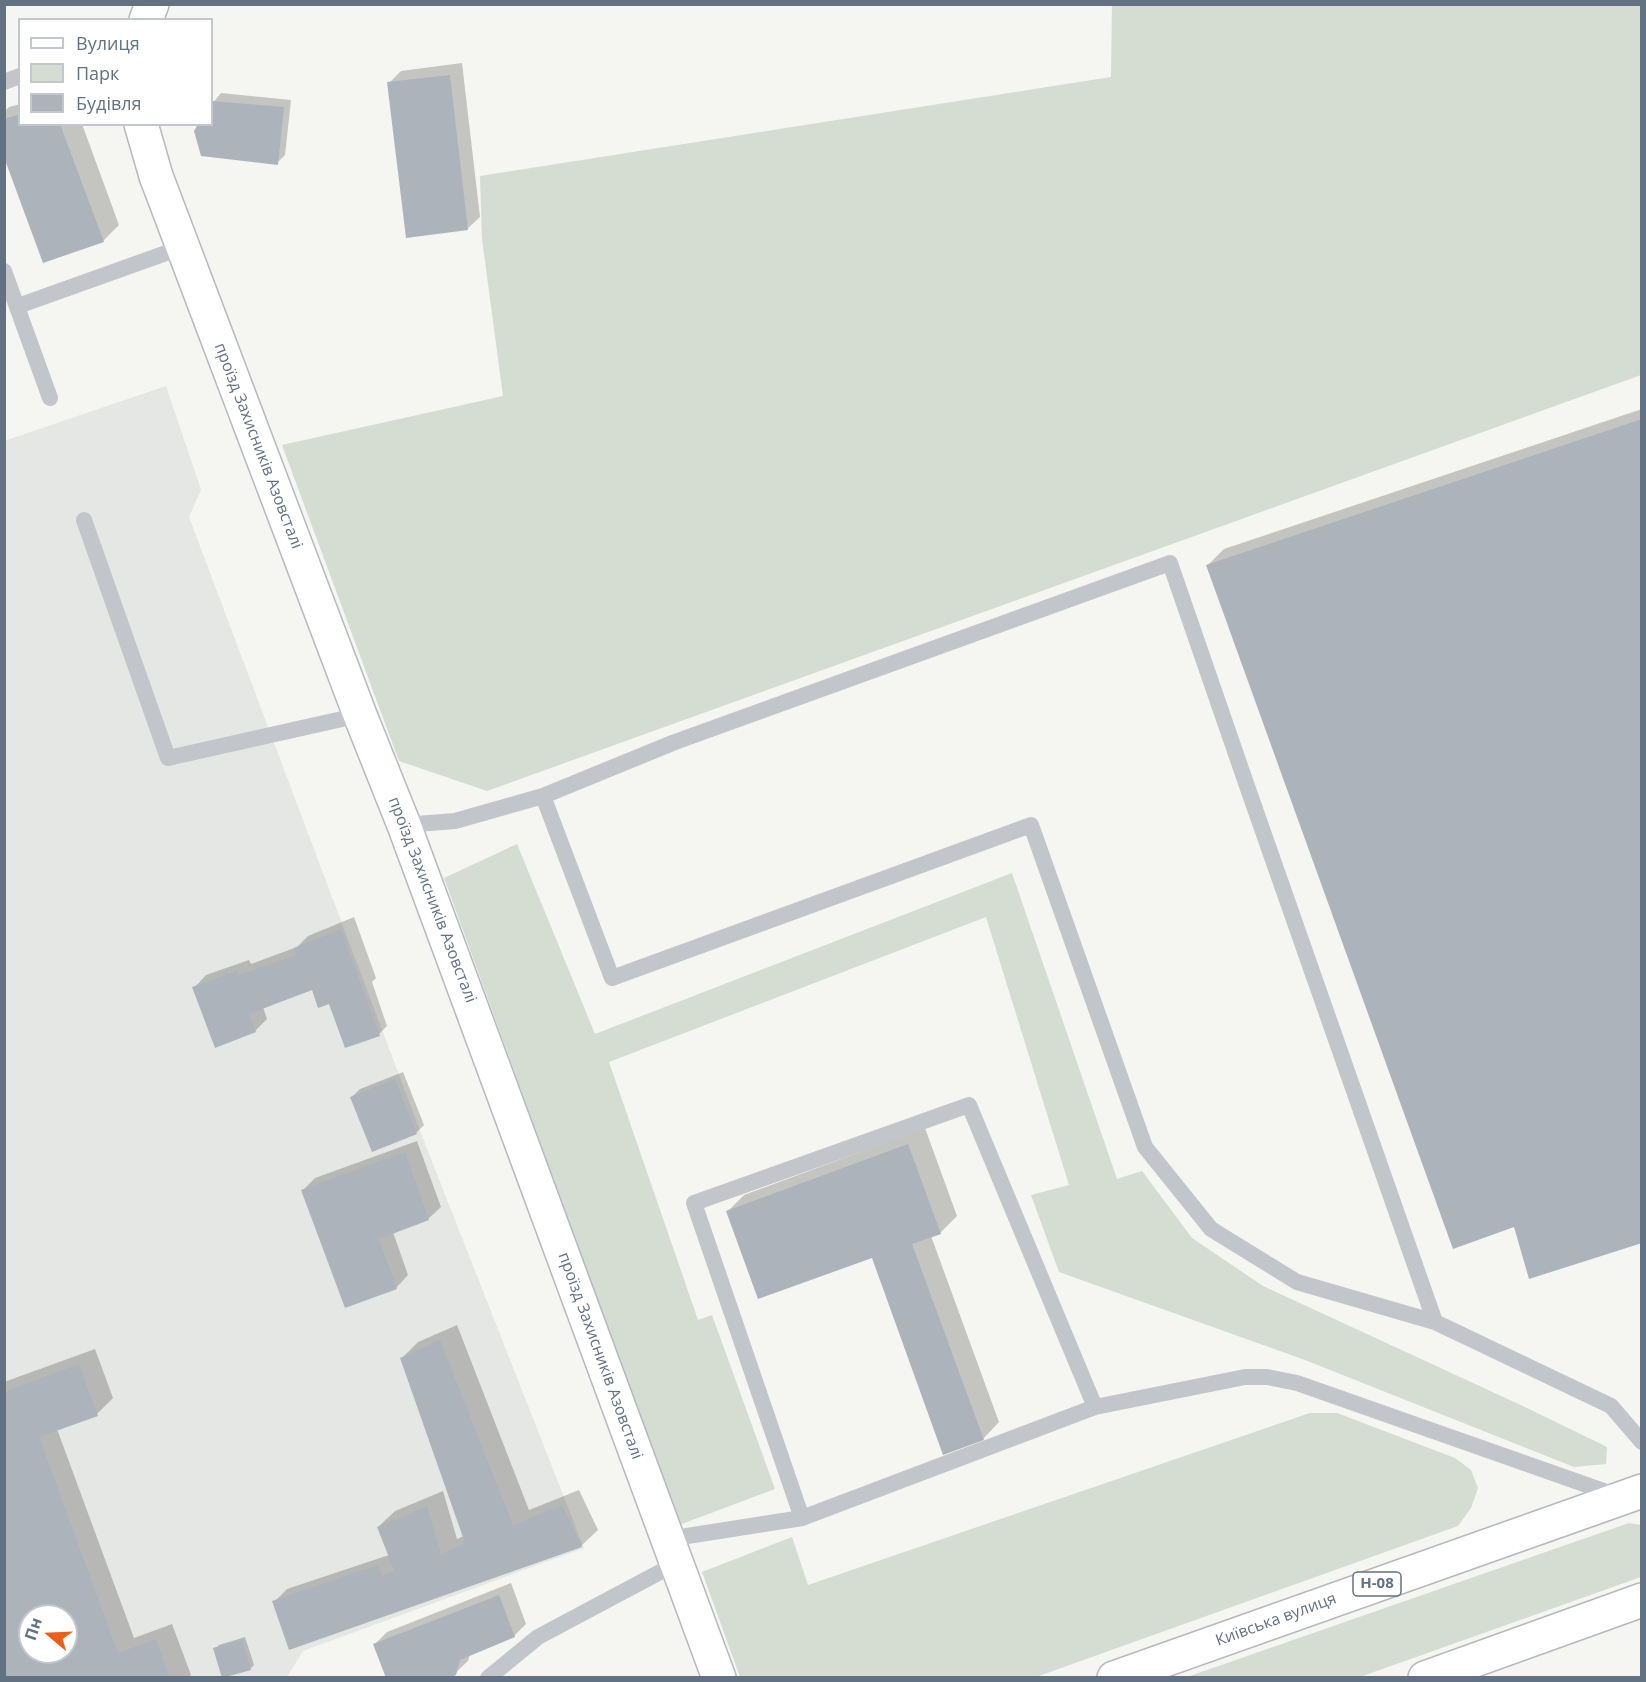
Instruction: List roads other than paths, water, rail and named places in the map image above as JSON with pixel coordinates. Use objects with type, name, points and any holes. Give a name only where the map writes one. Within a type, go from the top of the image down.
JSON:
[{"type":"street","name":"проїзд Захисників Азовсталі","points":[[142,126],[156,176],[360,715],[405,825],[719,1677]]},
{"type":"street","name":"Київська вулиця","points":[[1114,1677],[1631,1494]]},
{"type":"street","points":[[1425,1677],[1641,1600]]},
{"type":"lane","points":[[18,306],[183,247]]},
{"type":"lane","points":[[4,271],[50,398]]},
{"type":"lane","points":[[84,520],[168,758],[360,715]]},
{"type":"lane","points":[[405,825],[455,821],[543,796],[675,742],[1170,563],[1435,1322]]},
{"type":"lane","points":[[543,796],[612,978],[1031,825],[1145,1147],[1211,1228],[1297,1282],[1435,1322],[1611,1406],[1641,1442]]},
{"type":"lane","points":[[802,1518],[694,1203],[969,1105],[1095,1407]]},
{"type":"lane","points":[[488,1677],[538,1637],[672,1551],[802,1518],[1095,1407],[1245,1377],[1267,1377],[1297,1383],[1631,1494]]}]
